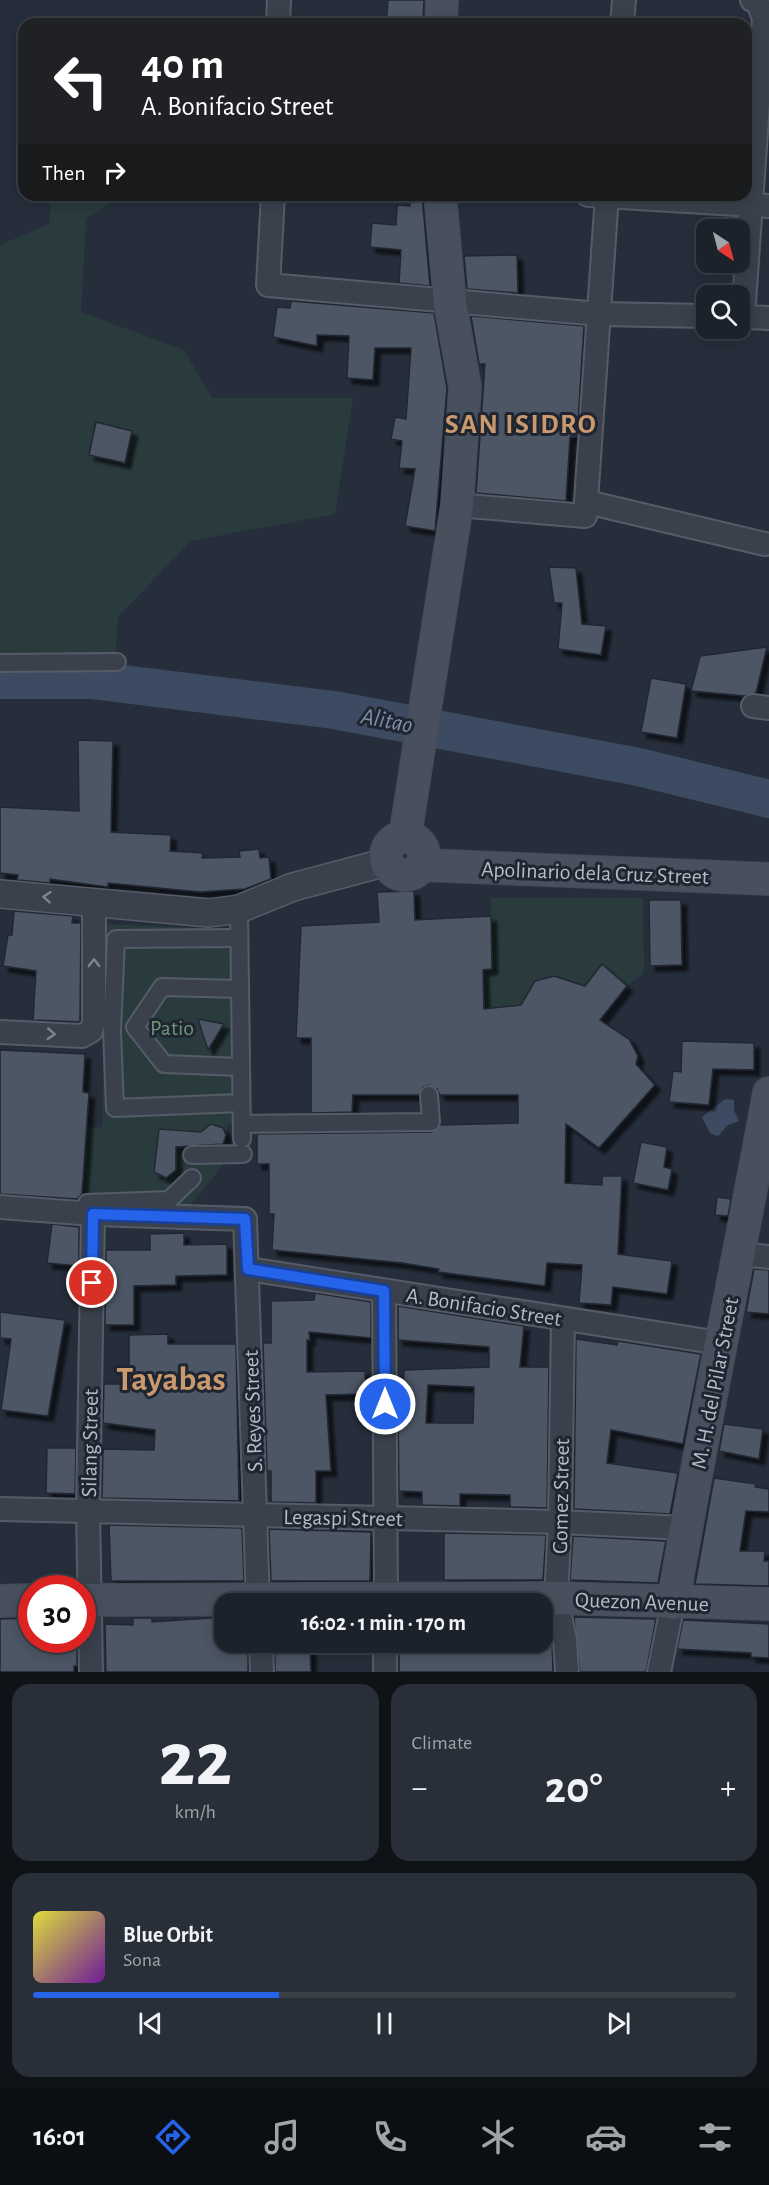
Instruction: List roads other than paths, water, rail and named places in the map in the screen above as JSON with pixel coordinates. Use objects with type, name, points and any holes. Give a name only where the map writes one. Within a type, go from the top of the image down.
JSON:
[{"type":"main road","points":[[441,18],[442,0]]},
{"type":"main road","points":[[405,837],[457,505],[465,387],[450,303],[441,201]]},
{"type":"main road","points":[[405,837],[415,840],[422,846],[424,855],[422,865],[416,872],[408,875],[399,874],[387,862],[386,853],[390,844],[405,837]]},
{"type":"main road","name":"Apolinario dela Cruz Street","points":[[422,865],[769,879]]},
{"type":"main road","name":"M. H. del Pilar Street","points":[[673,1602],[685,1528],[715,1382],[720,1344],[755,1256],[769,1093]]},
{"type":"main road","name":"Quezon Avenue","points":[[553,1598],[769,1604]]},
{"type":"main road","points":[[0,1600],[18,1600]]},
{"type":"main road","name":"Quezon Avenue","points":[[96,1600],[214,1601]]},
{"type":"street","points":[[279,0],[279,18]]},
{"type":"street","points":[[622,18],[624,0]]},
{"type":"street","points":[[746,285],[760,205],[762,12]]},
{"type":"street","points":[[273,201],[268,285],[450,303],[600,314],[696,316]]},
{"type":"street","points":[[457,505],[585,516],[600,314],[601,201]]},
{"type":"street","points":[[689,201],[760,205]]},
{"type":"street","points":[[750,317],[769,318]]},
{"type":"street","points":[[587,502],[765,544]]},
{"type":"street","points":[[0,663],[117,662]]},
{"type":"street","points":[[0,894],[209,913],[239,909],[293,886],[387,862]]},
{"type":"street","points":[[94,901],[99,1028],[115,1108],[241,1103]]},
{"type":"street","points":[[239,909],[242,1139]]},
{"type":"street","points":[[99,1028],[116,939],[239,938]]},
{"type":"street","points":[[135,1027],[162,987],[240,989]]},
{"type":"street","points":[[0,1032],[82,1036],[99,1028],[135,1027]]},
{"type":"street","points":[[135,1027],[164,1065],[241,1067]]},
{"type":"street","points":[[192,1155],[242,1139],[431,1122],[429,1095]]},
{"type":"street","points":[[0,1207],[90,1209],[169,1200],[192,1178]]},
{"type":"street","name":"S. Reyes Street","points":[[90,1209],[245,1219],[258,1593]]},
{"type":"street","name":"Silang Street","points":[[87,1575],[90,1209]]},
{"type":"street","name":"A. Bonifacio Street","points":[[248,1269],[720,1344]]},
{"type":"street","points":[[384,1291],[386,1593]]},
{"type":"street","name":"Gomez Street","points":[[563,1319],[560,1522],[556,1598],[567,1672]]},
{"type":"street","name":"Legaspi Street","points":[[0,1509],[386,1517],[685,1528]]},
{"type":"street","name":"M. H. del Pilar Street","points":[[659,1672],[673,1602]]},
{"type":"street","name":"Silang Street","points":[[90,1653],[91,1672]]},
{"type":"street","points":[[261,1653],[262,1672]]},
{"type":"street","points":[[385,1653],[385,1672]]},
{"type":"water","points":[[725,1099],[734,1100],[734,1110],[739,1121],[728,1125],[718,1136],[710,1133],[702,1117]]},
{"type":"waterway","name":"Alitao","points":[[0,680],[91,680],[334,710],[639,767],[769,799]]},
{"type":"district","name":"SAN ISIDRO","points":[[521,423]]},
{"type":"district","name":"Tayabas","points":[[171,1378]]},
{"type":"park label","name":"Patio","points":[[172,1027]]}]
